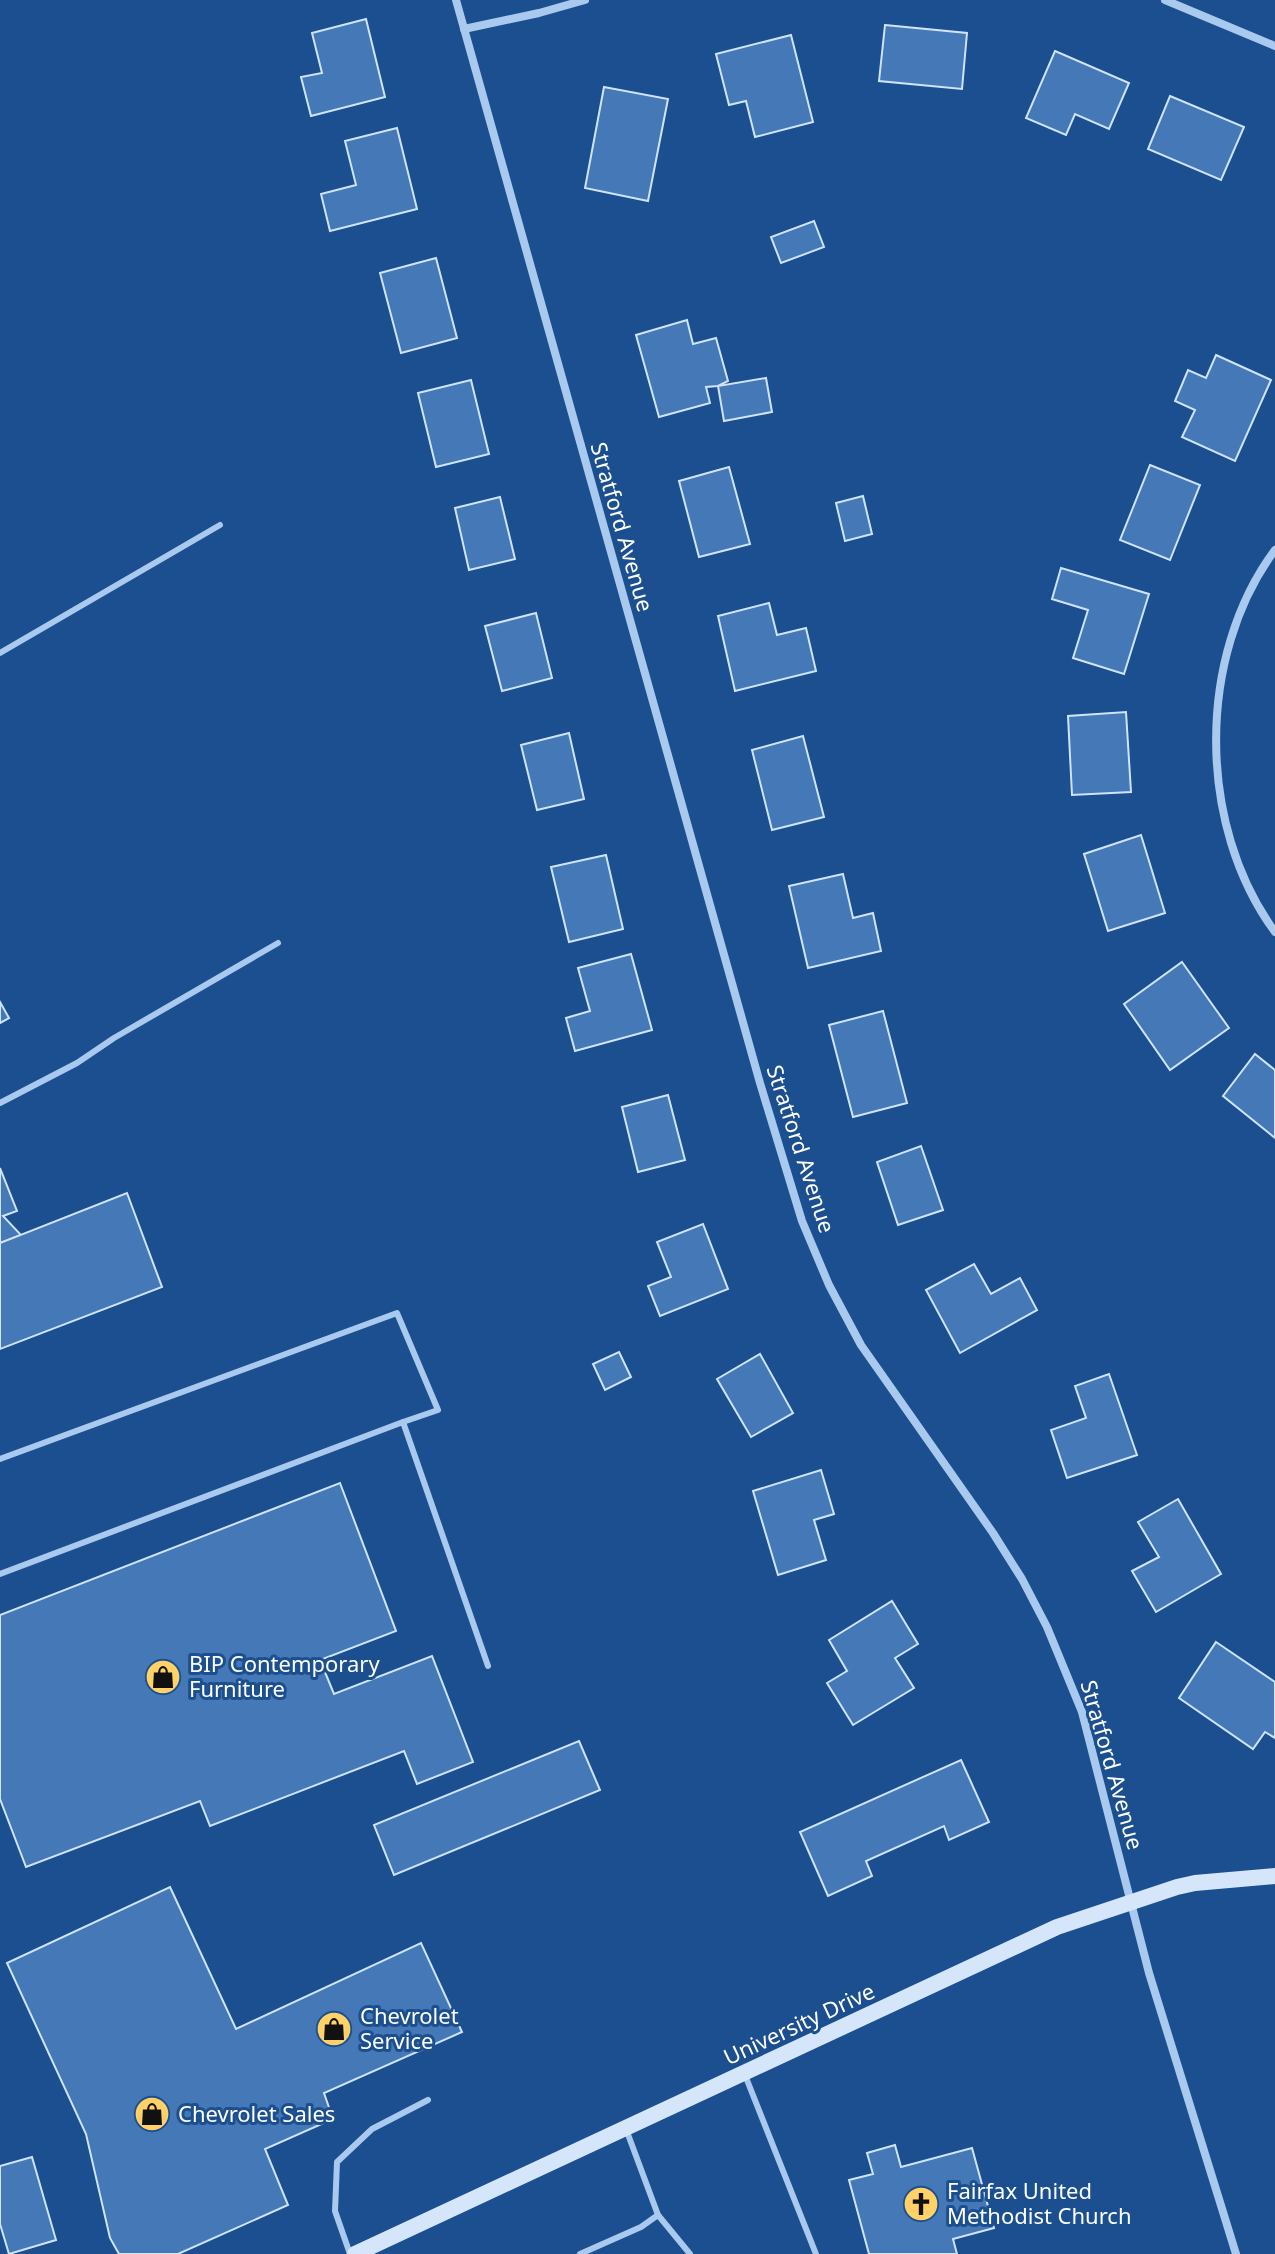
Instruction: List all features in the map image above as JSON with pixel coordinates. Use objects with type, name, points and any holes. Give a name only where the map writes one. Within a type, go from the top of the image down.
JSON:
[{"type":"street","name":"Stratford Avenue","points":[[456,0],[755,1068],[802,1221],[829,1285],[861,1345],[993,1533],[1047,1627],[1082,1712],[1149,1973],[1236,2254]]},
{"type":"street","points":[[464,29],[585,0]]},
{"type":"street","points":[[1165,0],[1275,46]]},
{"type":"street","points":[[1275,550],[1245,603],[1226,655],[1215,745],[1219,786],[1229,833],[1245,879],[1275,932]]},
{"type":"street","name":"University Drive","points":[[353,2254],[1057,1927],[1195,1883],[1275,1876]]},
{"type":"lane","points":[[0,653],[220,525]]},
{"type":"lane","points":[[0,1103],[77,1063],[114,1038],[278,943]]},
{"type":"lane","points":[[0,1459],[397,1313],[438,1410],[0,1574]]},
{"type":"lane","points":[[403,1422],[488,1666]]},
{"type":"lane","points":[[744,2074],[816,2254]]},
{"type":"lane","points":[[353,2254],[335,2211],[337,2162],[372,2129],[428,2100]]},
{"type":"lane","points":[[626,2129],[658,2215],[690,2254]]},
{"type":"lane","points":[[580,2254],[641,2227],[658,2215]]},
{"type":"building","points":[[366,19],[385,97],[311,116],[301,77],[322,73],[312,33]]},
{"type":"building","points":[[885,25],[967,33],[962,89],[879,81]]},
{"type":"building","points":[[791,35],[813,122],[755,137],[746,101],[729,105],[716,54]]},
{"type":"building","points":[[1055,51],[1129,83],[1109,129],[1075,114],[1066,135],[1026,118]]},
{"type":"building","points":[[604,87],[668,99],[648,201],[585,188]]},
{"type":"building","points":[[1170,96],[1244,127],[1221,180],[1148,149]]},
{"type":"building","points":[[397,128],[417,209],[330,231],[321,194],[356,185],[345,141]]},
{"type":"building","points":[[814,221],[824,247],[781,263],[771,237]]},
{"type":"building","points":[[436,258],[457,338],[401,353],[380,273]]},
{"type":"building","points":[[687,320],[693,344],[716,338],[728,381],[706,387],[710,403],[659,417],[636,335]]},
{"type":"building","points":[[1216,355],[1271,380],[1235,461],[1182,437],[1195,410],[1175,401],[1188,370],[1206,378]]},
{"type":"building","points":[[766,378],[772,412],[724,421],[718,386]]},
{"type":"building","points":[[471,380],[489,454],[436,467],[418,393]]},
{"type":"building","points":[[1150,465],[1200,485],[1170,560],[1120,540]]},
{"type":"building","points":[[729,467],[750,544],[699,557],[679,481]]},
{"type":"building","points":[[863,496],[872,534],[845,541],[836,503]]},
{"type":"building","points":[[500,497],[515,559],[469,570],[455,508]]},
{"type":"building","points":[[1061,568],[1149,594],[1124,674],[1073,658],[1088,610],[1052,599]]},
{"type":"building","points":[[769,603],[777,635],[806,628],[816,671],[735,691],[718,616]]},
{"type":"building","points":[[536,613],[552,678],[502,691],[485,626]]},
{"type":"building","points":[[1126,712],[1131,792],[1072,795],[1068,716]]},
{"type":"building","points":[[569,733],[584,799],[537,810],[521,745]]},
{"type":"building","points":[[803,736],[824,817],[772,830],[752,750]]},
{"type":"building","points":[[1141,835],[1165,913],[1108,931],[1084,854]]},
{"type":"building","points":[[606,855],[623,929],[569,942],[551,867]]},
{"type":"building","points":[[843,874],[853,918],[873,913],[881,951],[808,968],[789,886]]},
{"type":"building","points":[[631,954],[652,1030],[575,1051],[566,1018],[590,1011],[578,968]]},
{"type":"building","points":[[1182,962],[1229,1028],[1170,1070],[1124,1004]]},
{"type":"building","points":[[0,1002],[9,1018],[0,1023]]},
{"type":"building","points":[[883,1011],[907,1103],[853,1117],[829,1025]]},
{"type":"building","points":[[1255,1054],[1275,1070],[1275,1138],[1223,1096]]},
{"type":"building","points":[[668,1095],[685,1160],[638,1172],[622,1107]]},
{"type":"building","points":[[921,1146],[943,1210],[898,1225],[877,1162]]},
{"type":"building","points":[[0,1168],[17,1211],[3,1216],[21,1235],[0,1243]]},
{"type":"building","points":[[127,1193],[162,1287],[0,1349],[0,1243]]},
{"type":"building","points":[[703,1224],[728,1289],[660,1316],[648,1286],[671,1277],[657,1242]]},
{"type":"building","points":[[974,1264],[991,1294],[1020,1278],[1037,1310],[960,1353],[926,1290]]},
{"type":"building","points":[[619,1352],[631,1377],[605,1390],[593,1364]]},
{"type":"building","points":[[760,1354],[793,1413],[751,1437],[717,1379]]},
{"type":"building","points":[[1109,1374],[1137,1455],[1067,1478],[1051,1430],[1086,1418],[1075,1386]]},
{"type":"building","points":[[821,1470],[834,1514],[814,1520],[826,1560],[778,1575],[753,1491]]},
{"type":"building","name":"BIP Contemporary Furniture","points":[[340,1483],[396,1631],[320,1660],[334,1694],[432,1656],[473,1762],[417,1784],[404,1751],[210,1826],[200,1801],[26,1867],[0,1799],[0,1615]]},
{"type":"building","points":[[1178,1499],[1221,1574],[1156,1612],[1132,1571],[1159,1557],[1138,1522]]},
{"type":"building","points":[[892,1601],[918,1644],[895,1658],[914,1688],[853,1725],[827,1683],[847,1671],[829,1640]]},
{"type":"building","points":[[1216,1642],[1275,1682],[1275,1738],[1265,1732],[1253,1749],[1179,1698]]},
{"type":"building","points":[[579,1741],[600,1790],[394,1875],[374,1825]]},
{"type":"building","points":[[961,1760],[989,1822],[949,1840],[944,1826],[866,1861],[872,1876],[828,1896],[800,1832]]},
{"type":"building","points":[[170,1887],[236,2029],[421,1943],[462,2032],[324,2093],[333,2119],[265,2149],[288,2205],[178,2254],[119,2254],[110,2238],[86,2134],[7,1963]]},
{"type":"building","name":"Fairfax United Methodist Church","points":[[895,2145],[901,2167],[972,2148],[994,2228],[953,2239],[957,2254],[869,2254],[849,2180],[873,2174],[867,2153]]},
{"type":"building","points":[[32,2157],[56,2240],[9,2254],[0,2224],[0,2166]]},
{"type":"place","name":"BIP Contemporary Furniture","points":[[163,1677]]},
{"type":"place","name":"Chevrolet Service","points":[[334,2029]]},
{"type":"place","name":"Chevrolet Sales","points":[[152,2114]]},
{"type":"place","name":"Fairfax United Methodist Church","points":[[921,2204]]}]
